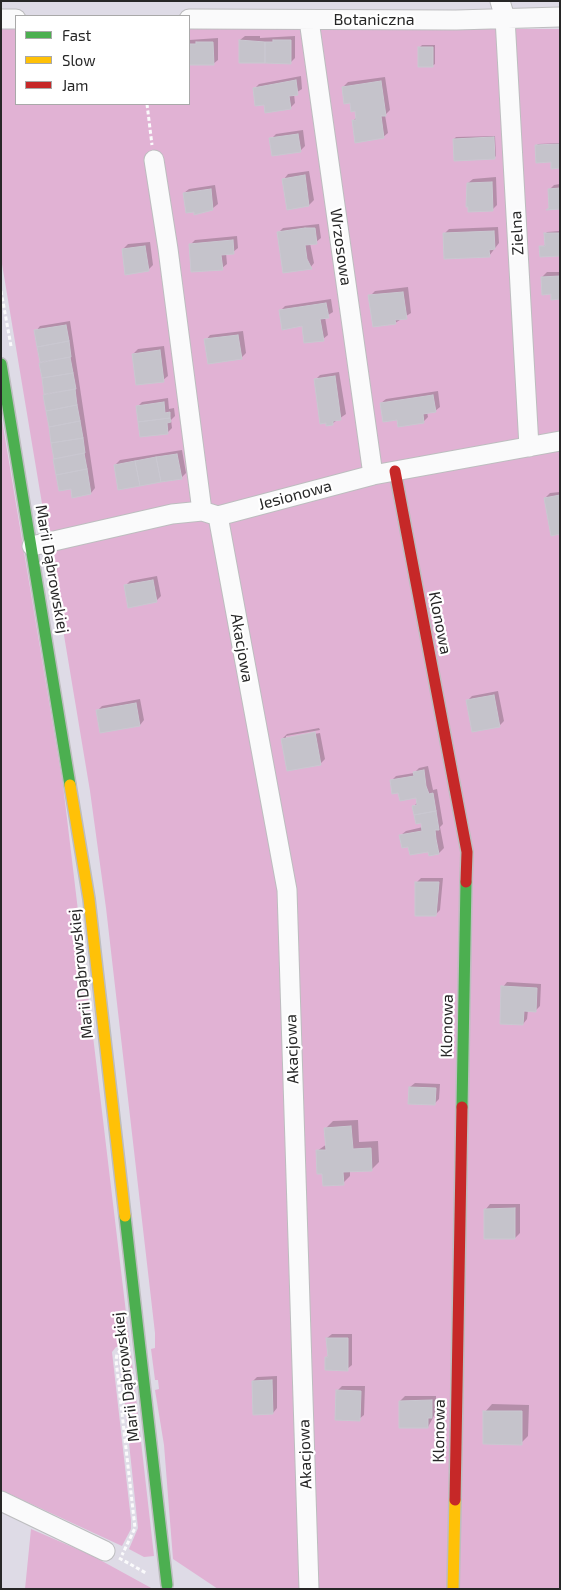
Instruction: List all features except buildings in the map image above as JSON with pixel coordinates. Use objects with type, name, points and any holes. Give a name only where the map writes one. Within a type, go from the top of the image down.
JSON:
[{"type":"street","name":"Botaniczna","points":[[190,19],[309,20],[503,10],[560,17]]},
{"type":"street","name":"Zielna","points":[[503,10],[528,447]]},
{"type":"street","points":[[1,19],[15,19]]},
{"type":"street","name":"Wrzosowa","points":[[309,20],[373,475]]},
{"type":"street","name":"Akacjowa","points":[[154,160],[210,513],[287,890],[309,1589]]},
{"type":"street","name":"Marii Dąbrowskiej","points":[[1,364],[89,899],[167,1584]]},
{"type":"street","name":"Jesionowa","points":[[32,546],[172,514],[210,513],[373,475],[560,440]]},
{"type":"street","name":"Klonowa","points":[[395,471],[467,852],[453,1589]]},
{"type":"street","points":[[1,1501],[112,1555]]},
{"type":"path","points":[[147,105],[154,160]]},
{"type":"path","points":[[125,1350],[118,1352],[116,1360],[135,1528],[112,1555],[167,1584]]},
{"type":"shaded area","points":[[1,27],[15,27],[15,105],[190,105],[190,28],[560,29],[560,1589],[218,1589],[173,1559],[164,1445],[155,1390],[159,1389],[158,1380],[155,1380],[151,1349],[155,1348],[155,1333],[106,908],[90,791],[1,258]]},
{"type":"shaded area","points":[[1,414],[63,785],[130,1346],[116,1347],[112,1352],[131,1520],[131,1529],[122,1546],[1,1490]]},
{"type":"shaded area","points":[[131,1353],[154,1556],[144,1557],[129,1549],[138,1528],[120,1358],[123,1354]]},
{"type":"shaded area","points":[[31,1529],[91,1555],[153,1589],[25,1589]]},
{"type":"traffic: fast","points":[[1,364],[70,785]]},
{"type":"traffic: fast","points":[[462,1107],[466,882]]},
{"type":"traffic: fast","points":[[125,1216],[167,1585]]},
{"type":"traffic: slow","points":[[70,785],[89,899],[125,1216]]},
{"type":"traffic: slow","points":[[453,1589],[455,1500]]},
{"type":"traffic: jam","points":[[395,471],[467,852],[466,882]]},
{"type":"traffic: jam","points":[[455,1500],[462,1107]]}]
